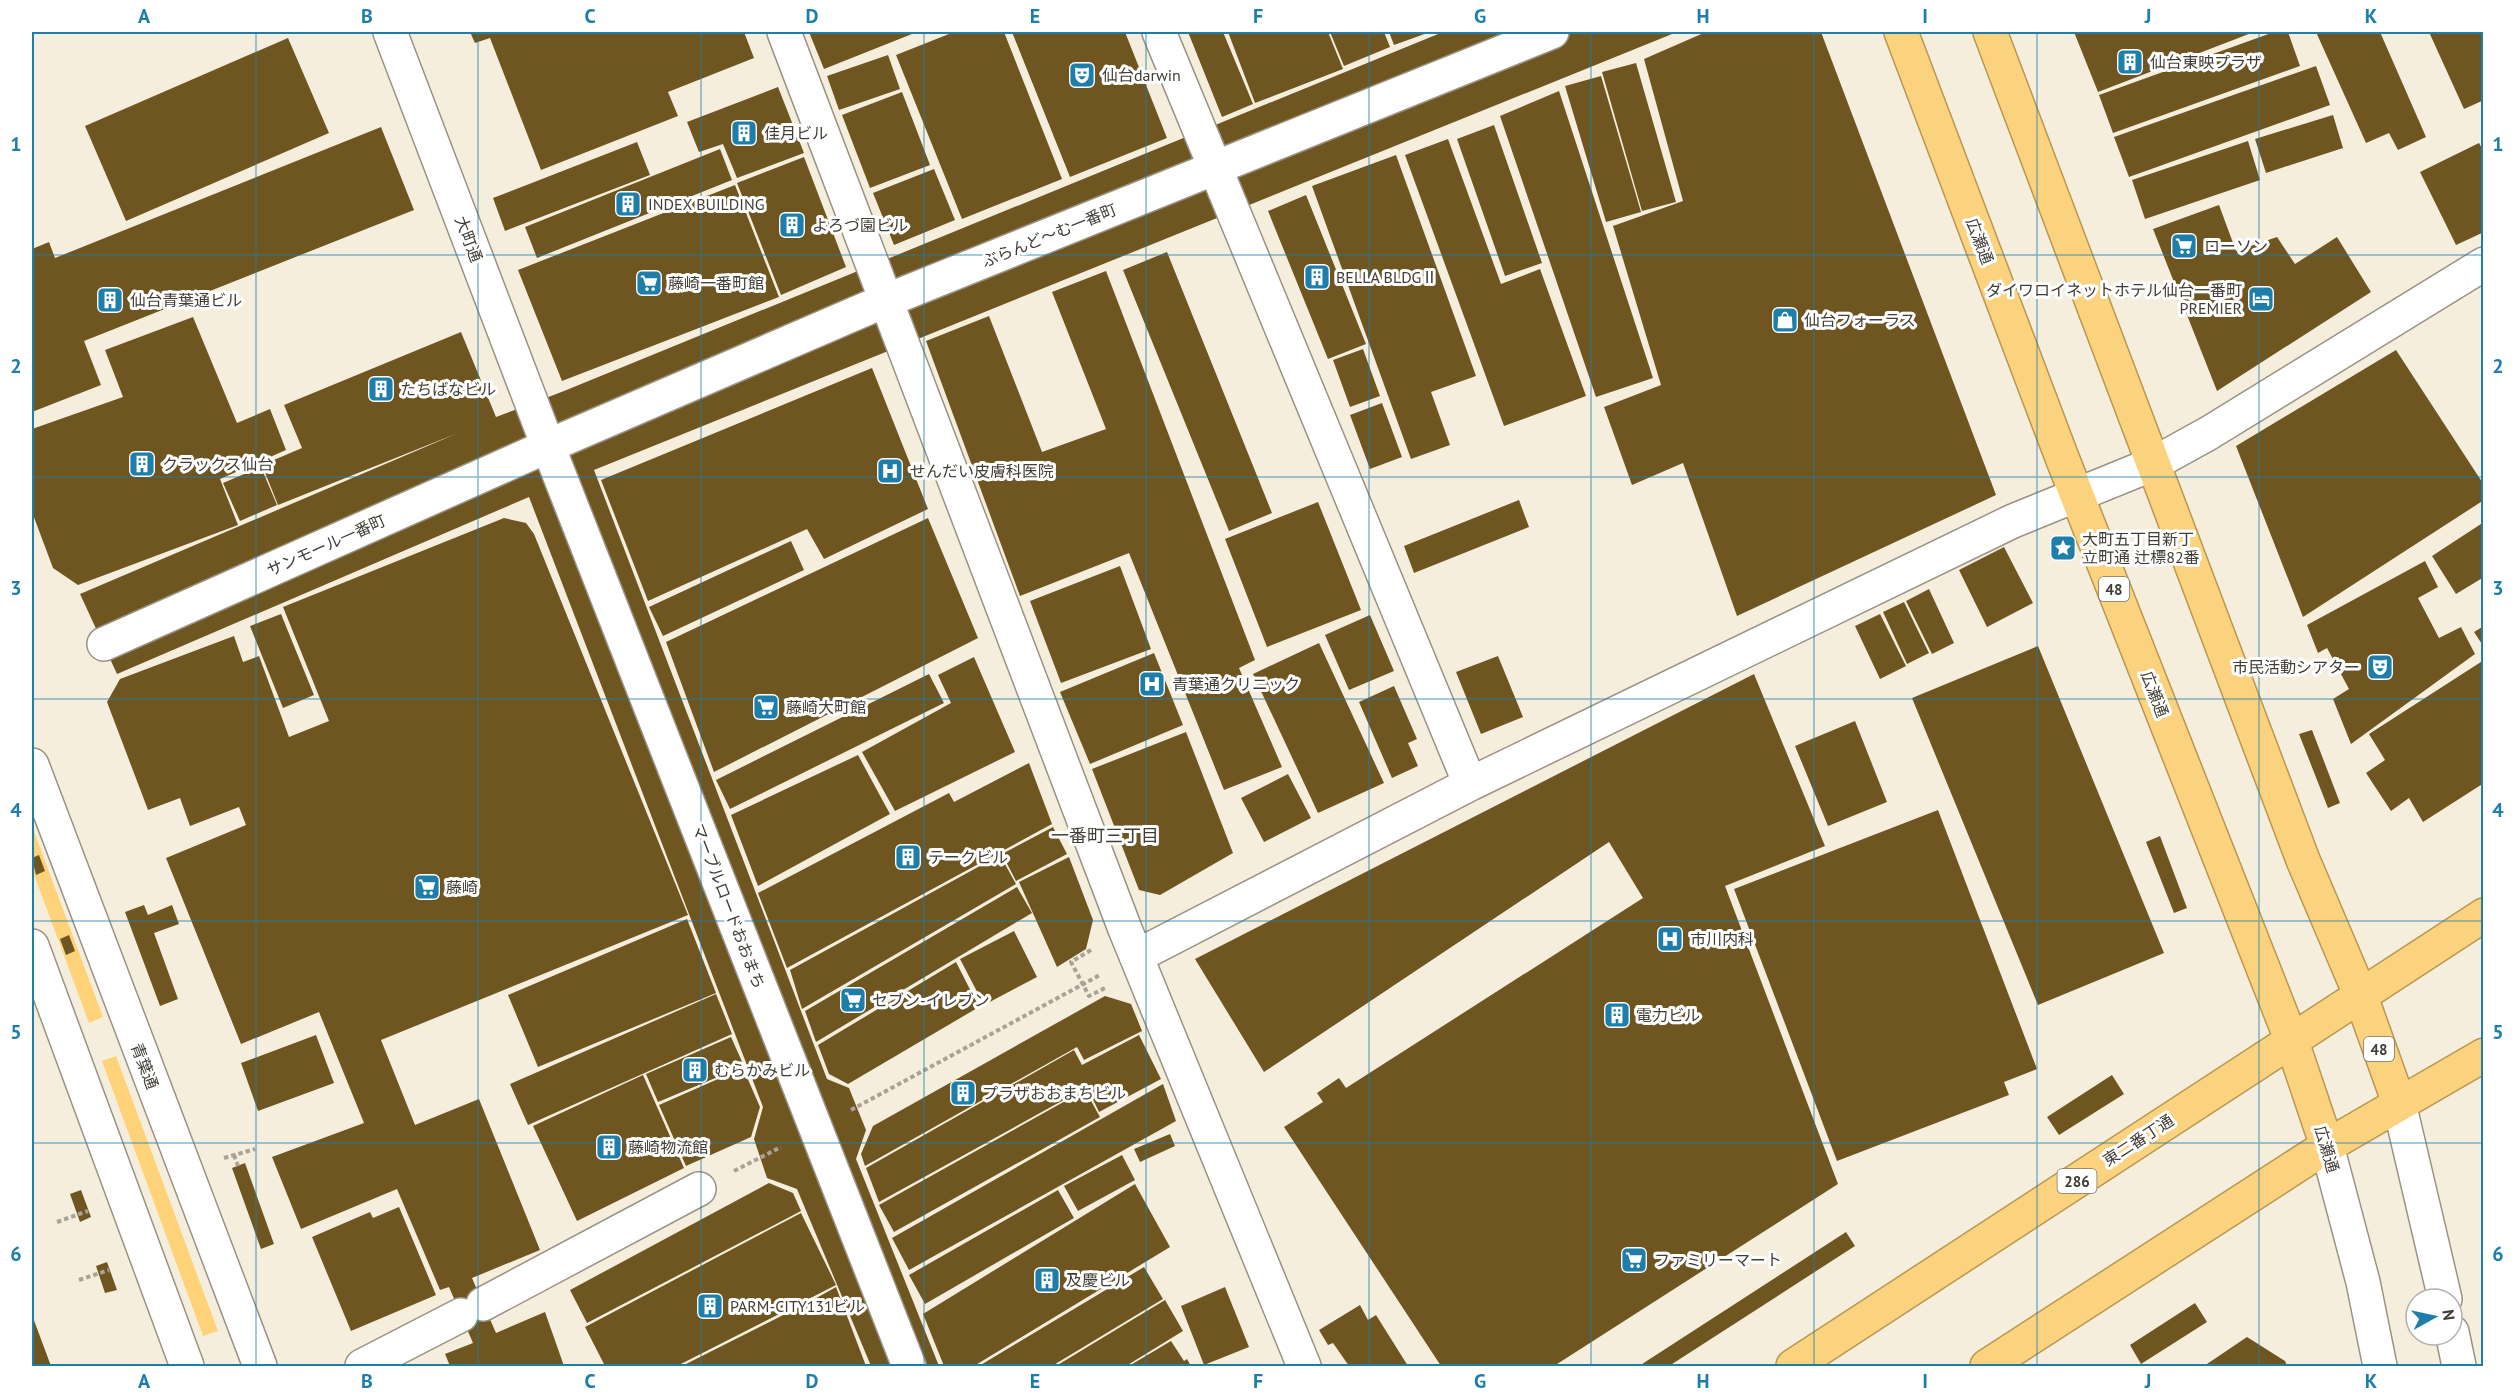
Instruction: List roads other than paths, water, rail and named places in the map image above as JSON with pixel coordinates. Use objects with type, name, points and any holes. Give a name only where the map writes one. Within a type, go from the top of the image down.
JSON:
[{"type":"highway","name":"広瀬通","points":[[1901,32],[2077,494],[2291,1039],[2327,1146]]},
{"type":"highway","name":"48","points":[[1990,32],[2303,860],[2360,994],[2399,1103]]},
{"type":"highway","name":"東二番丁通","points":[[1793,1366],[2484,915]]},
{"type":"highway","points":[[1988,1366],[2327,1146],[2484,1055]]},
{"type":"street","name":"大町通","points":[[390,32],[548,446]]},
{"type":"street","points":[[784,32],[1137,956],[1304,1366]]},
{"type":"street","points":[[1159,32],[1470,784]]},
{"type":"street","name":"ぶらんど～む一番町","points":[[548,446],[887,300],[1552,32]]},
{"type":"street","points":[[1137,956],[1470,784],[2013,521],[2153,464],[2209,433],[2484,264]]},
{"type":"street","name":"サンモール一番町","points":[[104,644],[548,446]]},
{"type":"street","name":"マーブルロードおおまち","points":[[548,446],[909,1366]]},
{"type":"street","name":"青葉通","points":[[32,765],[260,1366]]},
{"type":"street","points":[[32,946],[187,1366]]},
{"type":"street","points":[[2399,1103],[2442,1287]]},
{"type":"street","name":"広瀬通","points":[[2327,1146],[2363,1282],[2380,1366]]},
{"type":"street","points":[[362,1366],[699,1189]]},
{"type":"street","points":[[2455,1347],[2459,1366]]},
{"type":"place","name":"仙台東映プラザ","points":[[2130,62]]},
{"type":"place","name":"仙台darwin","points":[[1082,75]]},
{"type":"place","name":"佳月ビル","points":[[744,133]]},
{"type":"place","name":"INDEX BUILDING","points":[[628,204]]},
{"type":"place","name":"よろづ園ビル","points":[[792,225]]},
{"type":"place","name":"ローソン","points":[[2184,246]]},
{"type":"place","name":"BELLA BLDGⅡ","points":[[1317,277]]},
{"type":"place","name":"藤崎一番町館","points":[[649,283]]},
{"type":"place","name":"ダイワロイネットホテル仙台一番町 PREMIER","points":[[2261,299]]},
{"type":"place","name":"仙台青葉通ビル","points":[[110,300]]},
{"type":"place","name":"仙台フォーラス","points":[[1785,320]]},
{"type":"place","name":"たちばなビル","points":[[381,389]]},
{"type":"place","name":"クラックス仙台","points":[[142,464]]},
{"type":"place","name":"せんだい皮膚科医院","points":[[890,471]]},
{"type":"place","name":"大町五丁目新丁 立町通 辻標82番","points":[[2063,548]]},
{"type":"place","name":"市民活動シアター","points":[[2380,667]]},
{"type":"place","name":"青葉通クリニック","points":[[1152,684]]},
{"type":"place","name":"藤崎大町館","points":[[766,707]]},
{"type":"place","name":"テークビル","points":[[908,857]]},
{"type":"place","name":"藤崎","points":[[427,887]]},
{"type":"place","name":"市川内科","points":[[1670,939]]},
{"type":"place","name":"セブン-イレブン","points":[[853,1000]]},
{"type":"place","name":"電力ビル","points":[[1617,1015]]},
{"type":"place","name":"むらかみビル","points":[[695,1070]]},
{"type":"place","name":"プラザおおまちビル","points":[[963,1093]]},
{"type":"place","name":"藤崎物流館","points":[[609,1147]]},
{"type":"place","name":"ファミリーマート","points":[[1634,1260]]},
{"type":"place","name":"及慶ビル","points":[[1047,1280]]},
{"type":"place","name":"PARM-CITY131ビル","points":[[710,1306]]},
{"type":"district","name":"一番町三丁目","points":[[1105,835]]}]
